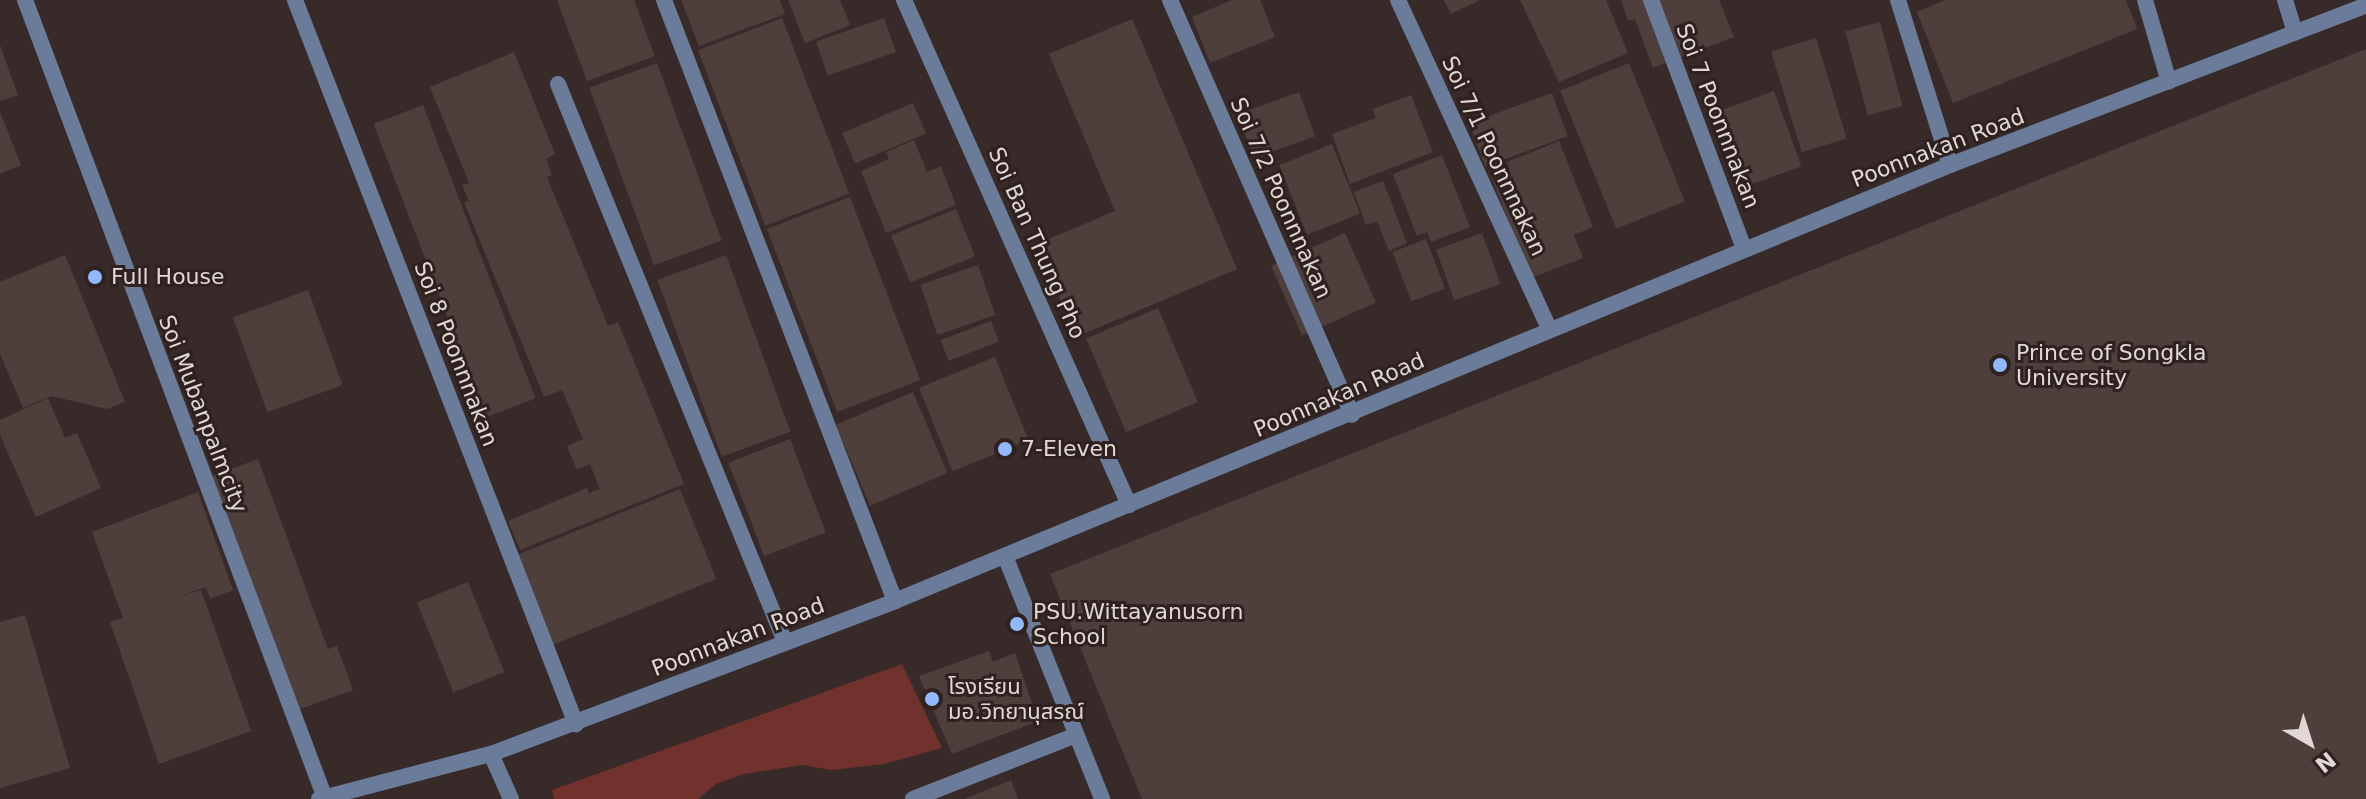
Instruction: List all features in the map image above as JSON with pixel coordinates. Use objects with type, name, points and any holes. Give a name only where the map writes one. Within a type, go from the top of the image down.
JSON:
[{"type":"street","name":"Soi Mubanpalmcity","points":[[25,0],[322,798]]},
{"type":"street","name":"Soi 8 Poonnnakan","points":[[295,0],[576,724]]},
{"type":"street","points":[[664,0],[895,601]]},
{"type":"street","name":"Soi Ban Thung Pho","points":[[904,0],[1129,505]]},
{"type":"street","name":"Soi 7/2 Poonnnakan","points":[[1170,0],[1352,415]]},
{"type":"street","name":"Soi 7/1 Poonnnakan","points":[[1398,0],[1550,330]]},
{"type":"street","name":"Soi 7 Poonnnakan","points":[[1651,0],[1744,249]]},
{"type":"street","points":[[1898,0],[1950,165]]},
{"type":"street","points":[[2145,0],[2169,82]]},
{"type":"street","points":[[2285,0],[2295,33]]},
{"type":"street","name":"Poonnakan Road","points":[[322,798],[491,754],[895,601],[1352,415],[1950,165],[2366,5]]},
{"type":"street","points":[[558,84],[785,642]]},
{"type":"street","points":[[1005,556],[1102,799]]},
{"type":"street","points":[[913,799],[1076,735]]},
{"type":"street","points":[[491,754],[511,799]]},
{"type":"shaded area","points":[[902,664],[942,748],[884,764],[831,770],[803,765],[744,774],[716,784],[698,799],[554,799],[552,790]]},
{"type":"building","points":[[557,0],[634,0],[655,56],[587,81]]},
{"type":"building","points":[[681,0],[780,0],[785,14],[699,46]]},
{"type":"building","points":[[788,0],[840,0],[850,25],[805,43]]},
{"type":"building","points":[[1232,0],[1260,0],[1275,37],[1210,63],[1192,17]]},
{"type":"building","points":[[1444,0],[1480,0],[1451,14]]},
{"type":"building","points":[[1520,0],[1606,0],[1628,53],[1559,82]]},
{"type":"building","points":[[1621,0],[1719,0],[1734,37],[1653,68],[1635,19],[1628,21]]},
{"type":"building","points":[[1945,0],[2126,0],[2137,29],[1953,103],[1917,12]]},
{"type":"building","points":[[782,18],[849,194],[765,226],[698,50]]},
{"type":"building","points":[[884,18],[896,52],[828,75],[816,41]]},
{"type":"building","points":[[1132,19],[1237,269],[1076,337],[1037,244],[1115,211],[1049,54]]},
{"type":"building","points":[[1880,22],[1903,106],[1868,115],[1845,31]]},
{"type":"building","points":[[1816,38],[1847,138],[1802,152],[1771,52]]},
{"type":"building","points":[[0,45],[18,95],[0,101]]},
{"type":"building","name":"Prince of Songkla University","points":[[2366,49],[2366,799],[1142,799],[1050,574]]},
{"type":"building","points":[[514,52],[555,154],[546,159],[552,175],[547,177],[608,326],[618,322],[684,484],[520,550],[508,521],[587,488],[589,493],[600,489],[590,464],[577,470],[567,446],[583,439],[562,390],[544,397],[464,202],[469,201],[462,185],[469,183],[430,87]]},
{"type":"building","points":[[657,63],[722,241],[654,265],[589,88]]},
{"type":"building","points":[[1629,63],[1685,201],[1616,229],[1560,91]]},
{"type":"building","points":[[1774,91],[1801,166],[1738,189],[1711,114]]},
{"type":"building","points":[[1299,92],[1315,136],[1254,158],[1238,114]]},
{"type":"building","points":[[1552,93],[1568,136],[1485,166],[1469,123]]},
{"type":"building","points":[[1411,95],[1433,152],[1350,184],[1332,134],[1376,118],[1373,109]]},
{"type":"building","points":[[913,103],[926,133],[855,163],[842,133]]},
{"type":"building","points":[[423,105],[536,398],[486,417],[374,124]]},
{"type":"building","points":[[0,112],[21,165],[0,174]]},
{"type":"building","points":[[914,140],[927,172],[941,166],[956,205],[886,233],[861,171],[889,159],[886,152]]},
{"type":"building","points":[[1559,141],[1593,227],[1574,235],[1583,258],[1531,278],[1491,176],[1510,170],[1507,162]]},
{"type":"building","points":[[1332,144],[1360,214],[1307,235],[1279,165]]},
{"type":"building","points":[[1442,155],[1470,227],[1431,242],[1427,232],[1417,236],[1393,174]]},
{"type":"building","points":[[1383,181],[1407,243],[1389,251],[1377,221],[1366,225],[1354,192]]},
{"type":"building","points":[[850,197],[920,380],[837,412],[767,229]]},
{"type":"building","points":[[956,209],[975,256],[910,283],[891,235]]},
{"type":"building","points":[[1345,233],[1376,302],[1302,335],[1271,266]]},
{"type":"building","points":[[1482,233],[1500,284],[1454,301],[1436,250]]},
{"type":"building","points":[[1426,239],[1445,288],[1411,301],[1392,252]]},
{"type":"building","points":[[65,255],[125,402],[107,409],[51,396],[23,408],[0,354],[0,282]]},
{"type":"building","points":[[726,255],[790,432],[722,457],[657,280]]},
{"type":"building","points":[[978,265],[995,315],[938,335],[920,285]]},
{"type":"building","points":[[308,290],[343,385],[267,412],[233,317]]},
{"type":"building","points":[[1158,308],[1198,402],[1126,432],[1086,338]]},
{"type":"building","points":[[991,321],[999,342],[948,361],[941,340]]},
{"type":"building","points":[[995,357],[1029,440],[953,471],[919,388]]},
{"type":"building","points":[[913,392],[947,473],[870,506],[836,425]]},
{"type":"building","points":[[48,398],[65,438],[77,433],[101,488],[36,517],[0,435],[0,420]]},
{"type":"building","points":[[790,439],[826,532],[764,556],[728,463]]},
{"type":"building","points":[[258,459],[328,649],[337,646],[353,690],[289,713],[200,481]]},
{"type":"building","points":[[680,489],[716,579],[553,645],[517,555]]},
{"type":"building","points":[[198,492],[233,590],[210,599],[206,587],[177,597],[201,590],[251,731],[159,764],[110,622],[123,618],[92,532]]},
{"type":"building","points":[[468,582],[504,672],[453,693],[417,603]]},
{"type":"building","points":[[25,615],[70,768],[0,788],[0,622]]},
{"type":"building","points":[[989,651],[993,662],[1015,653],[1038,721],[952,754],[919,676]]},
{"type":"building","points":[[1011,780],[1018,799],[964,799]]},
{"type":"place","name":"Full House","points":[[95,277]]},
{"type":"place","name":"Prince of Songkla University","points":[[2000,365]]},
{"type":"place","name":"7-Eleven","points":[[1005,449]]},
{"type":"place","name":"PSU.Wittayanusorn School","points":[[1017,624]]},
{"type":"place","name":"โรงเรียน มอ.วิทยานุสรณ์","points":[[932,699]]}]
